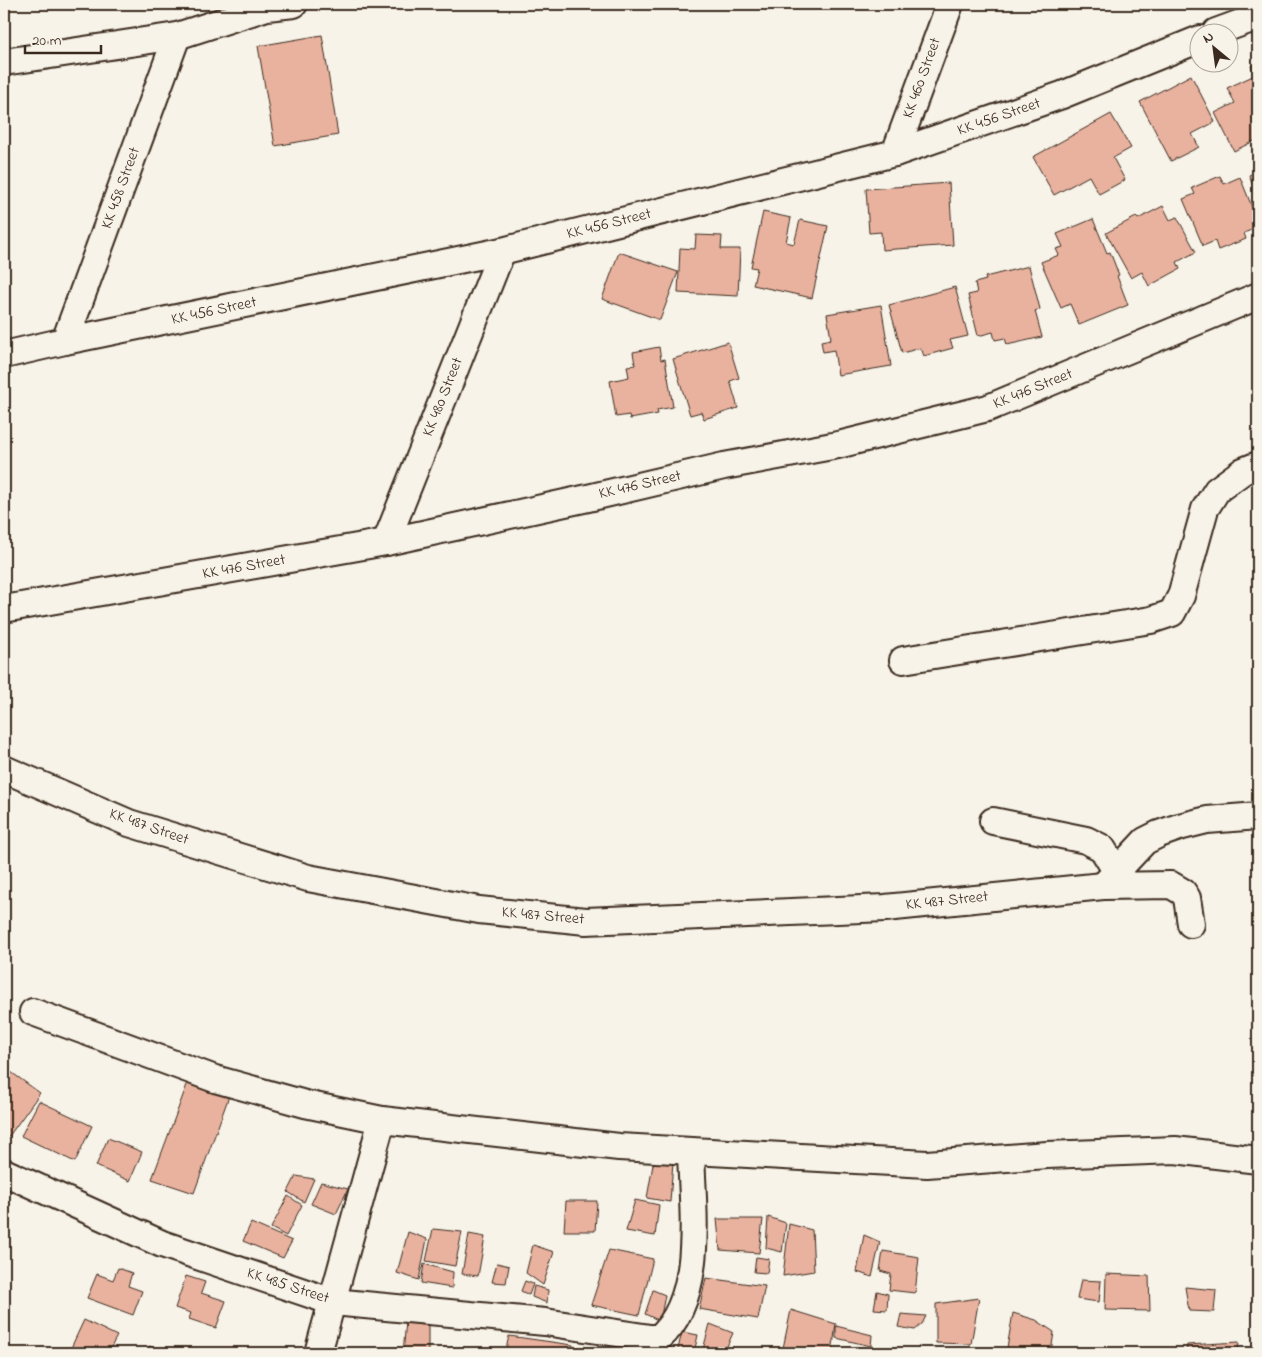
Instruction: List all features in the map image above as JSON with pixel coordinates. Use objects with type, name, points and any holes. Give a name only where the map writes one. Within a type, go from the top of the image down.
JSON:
[{"type":"street","points":[[4,62],[177,36],[267,6],[294,4]]},
{"type":"street","name":"KK 460 Street","points":[[895,153],[950,4]]},
{"type":"street","points":[[1240,23],[1258,19]]},
{"type":"street","name":"KK 458 Street","points":[[65,341],[177,36]]},
{"type":"street","name":"KK 456 Street","points":[[4,356],[65,341],[502,251],[895,153],[1062,95],[1190,43]]},
{"type":"street","name":"KK 480 Street","points":[[386,542],[502,251]]},
{"type":"street","name":"KK 476 Street","points":[[4,609],[386,542],[724,466],[838,445],[988,408],[1258,296]]},
{"type":"street","points":[[903,660],[1151,620],[1172,613],[1181,596],[1205,509],[1217,490],[1243,472],[1258,465]]},
{"type":"street","name":"KK 487 Street","points":[[4,769],[129,823],[308,878],[480,910],[596,920],[885,908],[1110,879],[1171,885],[1178,888],[1188,898],[1191,924]]},
{"type":"street","points":[[1110,879],[1145,841],[1159,834],[1208,820],[1258,816]]},
{"type":"street","points":[[992,821],[1086,840],[1102,848],[1110,879]]},
{"type":"street","points":[[34,1012],[215,1079],[305,1104],[382,1120],[619,1147],[926,1164],[1046,1155],[1175,1150],[1258,1160]]},
{"type":"street","points":[[318,1353],[382,1120]]},
{"type":"street","name":"KK 485 Street","points":[[4,1172],[162,1244],[333,1302],[545,1322],[660,1338],[672,1325],[690,1279],[694,1251],[690,1151]]},
{"type":"building","points":[[322,35],[338,135],[275,146],[258,46]]},
{"type":"building","points":[[1258,63],[1258,139],[1234,151],[1215,113],[1235,103],[1227,88],[1255,75],[1251,66]]},
{"type":"building","points":[[1191,75],[1215,122],[1192,134],[1199,147],[1171,161],[1140,102]]},
{"type":"building","points":[[1111,114],[1131,148],[1113,158],[1125,180],[1099,194],[1089,176],[1054,195],[1033,157]]},
{"type":"building","points":[[1258,171],[1258,200],[1249,175]]},
{"type":"building","points":[[1220,176],[1224,184],[1240,177],[1258,222],[1258,227],[1244,233],[1246,239],[1218,250],[1215,241],[1203,246],[1183,199],[1195,194],[1192,188]]},
{"type":"building","points":[[949,183],[953,245],[882,250],[881,232],[869,233],[866,189]]},
{"type":"building","points":[[1163,206],[1170,220],[1177,217],[1196,252],[1177,262],[1180,269],[1149,286],[1142,272],[1131,278],[1106,233],[1136,217],[1138,219]]},
{"type":"building","points":[[763,212],[791,218],[786,242],[794,244],[800,220],[828,226],[812,298],[753,285],[757,268],[751,267]]},
{"type":"building","points":[[1093,219],[1107,253],[1110,252],[1128,305],[1079,325],[1070,304],[1061,308],[1041,262],[1059,255],[1056,249],[1063,247],[1057,234]]},
{"type":"building","points":[[696,235],[722,236],[721,249],[740,249],[738,296],[678,293],[680,248],[695,249]]},
{"type":"building","points":[[619,252],[678,272],[660,320],[602,299]]},
{"type":"building","points":[[1029,266],[1040,309],[1035,311],[1042,337],[1007,345],[1005,338],[995,340],[993,332],[978,336],[968,295],[977,293],[975,283],[986,280],[985,277]]},
{"type":"building","points":[[955,287],[968,336],[950,340],[953,348],[924,356],[921,348],[902,353],[889,305]]},
{"type":"building","points":[[881,305],[891,366],[838,375],[834,350],[823,352],[821,341],[831,339],[827,314]]},
{"type":"building","points":[[728,342],[739,378],[730,381],[738,408],[704,419],[701,412],[690,415],[673,359]]},
{"type":"building","points":[[659,347],[661,360],[665,359],[673,407],[657,410],[658,414],[630,419],[629,415],[616,417],[610,381],[629,377],[627,366],[635,365],[633,352]]},
{"type":"building","points":[[4,1067],[40,1093],[4,1143]]},
{"type":"building","points":[[188,1082],[229,1096],[194,1193],[152,1179]]},
{"type":"building","points":[[39,1101],[92,1126],[75,1162],[21,1136]]},
{"type":"building","points":[[108,1138],[142,1152],[130,1181],[96,1166]]},
{"type":"building","points":[[654,1159],[673,1162],[670,1202],[647,1198]]},
{"type":"building","points":[[296,1176],[314,1179],[304,1202],[288,1192]]},
{"type":"building","points":[[321,1182],[348,1189],[336,1214],[311,1204]]},
{"type":"building","points":[[288,1196],[302,1205],[286,1236],[271,1228]]},
{"type":"building","points":[[635,1200],[659,1205],[655,1236],[626,1231]]},
{"type":"building","points":[[566,1201],[597,1201],[595,1231],[564,1231]]},
{"type":"building","points":[[768,1217],[786,1223],[782,1252],[766,1248]]},
{"type":"building","points":[[717,1219],[763,1219],[759,1253],[720,1250]]},
{"type":"building","points":[[251,1223],[292,1241],[283,1258],[243,1241]]},
{"type":"building","points":[[789,1224],[812,1230],[814,1271],[783,1276]]},
{"type":"building","points":[[433,1229],[462,1232],[455,1266],[426,1261]]},
{"type":"building","points":[[408,1232],[427,1239],[419,1280],[397,1273]]},
{"type":"building","points":[[469,1234],[485,1237],[478,1276],[462,1274]]},
{"type":"building","points":[[864,1235],[880,1242],[872,1277],[857,1272]]},
{"type":"building","points":[[533,1245],[554,1252],[543,1285],[526,1273]]},
{"type":"building","points":[[609,1250],[653,1259],[639,1315],[591,1305]]},
{"type":"building","points":[[883,1251],[919,1257],[915,1293],[889,1290],[891,1274],[880,1271]]},
{"type":"building","points":[[756,1257],[769,1259],[767,1273],[754,1272]]},
{"type":"building","points":[[497,1263],[509,1266],[506,1283],[492,1282]]},
{"type":"building","points":[[424,1264],[453,1272],[452,1288],[421,1283]]},
{"type":"building","points":[[118,1268],[132,1273],[128,1286],[142,1291],[133,1315],[87,1298],[97,1274],[113,1280]]},
{"type":"building","points":[[1106,1274],[1149,1276],[1150,1311],[1105,1310]]},
{"type":"building","points":[[186,1276],[205,1282],[201,1293],[226,1301],[216,1328],[189,1319],[191,1313],[175,1308]]},
{"type":"building","points":[[706,1278],[765,1286],[758,1319],[699,1309]]},
{"type":"building","points":[[1081,1280],[1101,1281],[1099,1302],[1077,1299]]},
{"type":"building","points":[[525,1281],[533,1284],[529,1295],[521,1291]]},
{"type":"building","points":[[534,1286],[548,1290],[547,1303],[532,1297]]},
{"type":"building","points":[[1185,1287],[1216,1290],[1214,1312],[1189,1311]]},
{"type":"building","points":[[653,1290],[665,1295],[660,1321],[645,1314]]},
{"type":"building","points":[[877,1291],[888,1294],[887,1310],[874,1309]]},
{"type":"building","points":[[979,1298],[971,1344],[936,1343],[936,1304]]},
{"type":"building","points":[[791,1310],[836,1324],[832,1353],[782,1353]]},
{"type":"building","points":[[1013,1313],[1036,1320],[1054,1332],[1051,1352],[1007,1348]]},
{"type":"building","points":[[901,1314],[926,1316],[922,1324],[915,1330],[898,1327]]},
{"type":"building","points":[[84,1320],[117,1336],[108,1353],[77,1353],[70,1350]]},
{"type":"building","points":[[406,1321],[428,1325],[428,1353],[403,1353]]},
{"type":"building","points":[[710,1324],[733,1333],[724,1353],[702,1353]]},
{"type":"building","points":[[836,1326],[872,1335],[871,1346],[836,1338]]},
{"type":"building","points":[[682,1332],[698,1335],[694,1353],[677,1353]]},
{"type":"building","points":[[509,1336],[573,1345],[572,1353],[505,1353]]},
{"type":"building","points":[[1239,1342],[1238,1353],[1186,1353],[1187,1345]]},
{"type":"building","points":[[149,1346],[167,1353],[146,1353]]},
{"type":"building","points":[[899,1350],[922,1353],[899,1353]]}]
